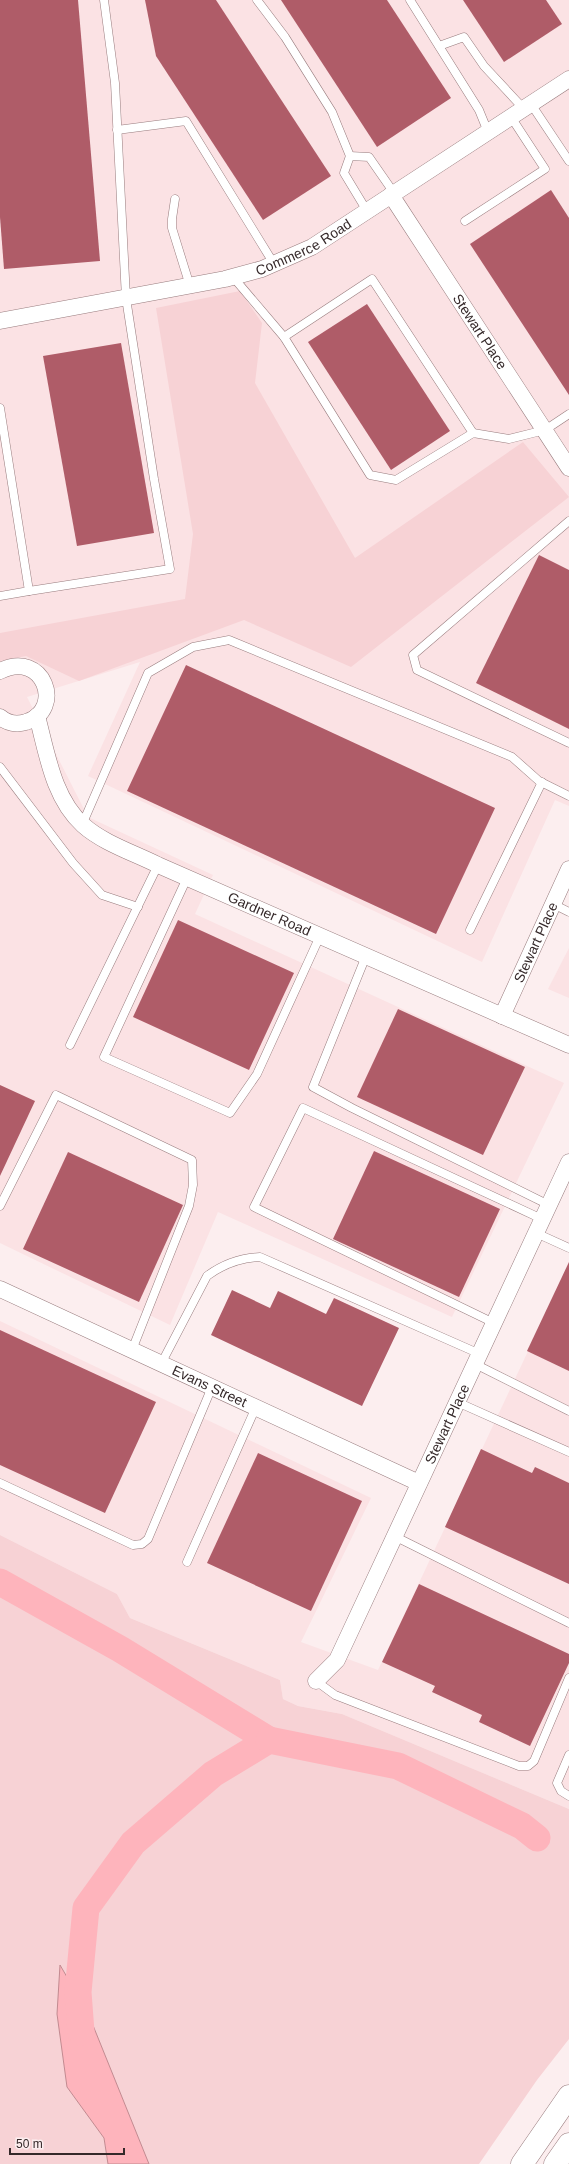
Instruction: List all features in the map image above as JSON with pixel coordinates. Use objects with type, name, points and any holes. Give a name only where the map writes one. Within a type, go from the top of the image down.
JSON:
[{"type":"highway","points":[[522,2164],[569,2096]]},
{"type":"highway","points":[[555,2164],[569,2144]]},
{"type":"street","name":"Commerce Road","points":[[0,321],[190,286],[233,277],[274,264],[312,247],[569,80]]},
{"type":"street","name":"Stewart Place","points":[[393,194],[569,468]]},
{"type":"street","points":[[0,671],[10,666],[19,665],[32,669],[42,679],[46,687],[46,698],[43,708],[37,716],[22,724],[13,723],[0,717]]},
{"type":"street","name":"Gardner Road","points":[[37,716],[55,782],[69,807],[82,824],[100,836],[187,878],[569,1046]]},
{"type":"street","name":"Stewart Place","points":[[502,1016],[569,869]]},
{"type":"street","name":"Stewart Place","points":[[316,1681],[337,1660],[569,1162]]},
{"type":"street","name":"Evans Street","points":[[0,1289],[419,1483]]},
{"type":"lane","points":[[0,596],[170,569],[154,479],[126,298],[115,83],[104,0]]},
{"type":"lane","points":[[257,0],[285,37],[332,112],[350,156],[344,173],[367,211]]},
{"type":"lane","points":[[410,0],[479,110],[488,132]]},
{"type":"lane","points":[[439,46],[464,37],[484,66],[569,161]]},
{"type":"lane","points":[[465,221],[545,169],[522,110]]},
{"type":"lane","points":[[117,130],[186,121],[274,264]]},
{"type":"lane","points":[[350,156],[369,157],[393,194]]},
{"type":"lane","points":[[175,199],[172,228],[190,286]]},
{"type":"lane","points":[[233,277],[284,337],[370,475],[396,480],[473,434],[509,439],[544,430],[569,414]]},
{"type":"lane","points":[[284,337],[372,279],[473,434]]},
{"type":"lane","points":[[0,408],[29,591]]},
{"type":"lane","points":[[569,521],[413,655],[417,670],[569,743]]},
{"type":"lane","points":[[82,824],[148,673],[193,647],[228,640],[512,756],[542,782],[569,796]]},
{"type":"lane","points":[[0,767],[73,863],[102,895],[138,906]]},
{"type":"lane","points":[[470,930],[542,782]]},
{"type":"lane","points":[[70,1045],[158,865]]},
{"type":"lane","points":[[187,878],[104,1057],[230,1113],[257,1074],[320,936]]},
{"type":"lane","points":[[553,904],[569,912]]},
{"type":"lane","points":[[366,956],[313,1087],[352,1108],[549,1205]]},
{"type":"lane","points":[[0,1206],[56,1095],[192,1160],[193,1185],[189,1206],[132,1350]]},
{"type":"lane","points":[[494,1323],[254,1207],[303,1108],[494,1197],[539,1226],[569,1248]]},
{"type":"lane","points":[[161,1364],[207,1276],[219,1266],[248,1258],[260,1257],[477,1359],[518,1386],[569,1411]]},
{"type":"lane","points":[[0,1483],[133,1545],[142,1544],[148,1539],[212,1387]]},
{"type":"lane","points":[[457,1402],[569,1452]]},
{"type":"lane","points":[[187,1562],[256,1408]]},
{"type":"lane","points":[[394,1536],[569,1623]]},
{"type":"lane","points":[[316,1681],[335,1694],[519,1766],[528,1766],[534,1761],[569,1678]]},
{"type":"lane","points":[[569,1755],[557,1783],[561,1791],[569,1796]]},
{"type":"shaded area","points":[[0,0],[569,0],[569,806],[555,800],[482,962],[88,776],[140,662],[27,697],[88,817],[213,875],[195,914],[564,1083],[452,1317],[218,1212],[170,1325],[0,1243]]},
{"type":"shaded area","points":[[240,291],[262,323],[255,383],[355,558],[523,442],[569,497],[351,667],[244,620],[79,681],[26,656],[0,661],[0,633],[185,599],[193,534],[156,308]]},
{"type":"shaded area","points":[[569,948],[569,998],[548,989]]},
{"type":"shaded area","points":[[569,1264],[569,1809],[342,1714],[298,1706],[283,1699],[280,1680],[130,1618],[117,1594],[0,1535],[0,1321],[371,1498],[301,1642],[378,1670]]},
{"type":"shaded area","points":[[0,1535],[117,1594],[130,1618],[280,1680],[283,1699],[298,1706],[342,1714],[569,1809],[569,2039],[537,2080],[479,2164],[149,2164],[88,2013],[60,1965],[67,2087],[104,2138],[108,2164],[0,2164]]},
{"type":"shaded area","points":[[60,1965],[88,2013],[149,2164],[108,2164],[104,2138],[67,2087],[57,2014]]},
{"type":"building","points":[[0,0],[78,0],[100,261],[4,269],[0,217]]},
{"type":"building","points":[[145,0],[216,0],[331,176],[263,220],[156,56]]},
{"type":"building","points":[[281,0],[387,0],[451,98],[377,147]]},
{"type":"building","points":[[463,0],[546,0],[562,24],[504,62]]},
{"type":"building","points":[[551,190],[569,218],[569,395],[470,244]]},
{"type":"building","points":[[367,304],[450,431],[391,470],[308,342]]},
{"type":"building","points":[[121,343],[154,533],[77,546],[43,356]]},
{"type":"building","points":[[539,555],[569,570],[569,729],[476,683]]},
{"type":"building","points":[[186,665],[495,808],[436,934],[127,791]]},
{"type":"building","points":[[178,920],[294,973],[249,1070],[133,1017]]},
{"type":"building","points":[[398,1009],[525,1067],[483,1155],[357,1097]]},
{"type":"building","points":[[0,1085],[35,1101],[0,1176]]},
{"type":"building","points":[[374,1151],[500,1209],[459,1297],[333,1239]]},
{"type":"building","points":[[68,1152],[183,1205],[139,1302],[23,1249]]},
{"type":"building","points":[[569,1262],[569,1371],[527,1351]]},
{"type":"building","points":[[232,1290],[270,1308],[278,1291],[326,1314],[334,1298],[399,1328],[362,1406],[211,1335]]},
{"type":"building","points":[[0,1330],[156,1402],[105,1513],[0,1465]]},
{"type":"building","points":[[481,1449],[532,1473],[535,1467],[569,1483],[569,1584],[445,1527]]},
{"type":"building","points":[[258,1453],[362,1501],[311,1611],[207,1563]]},
{"type":"building","points":[[419,1584],[569,1654],[569,1663],[530,1746],[479,1722],[482,1715],[432,1692],[435,1686],[382,1662]]},
{"type":"waterway","points":[[0,1582],[120,1649],[269,1740],[213,1774],[133,1843],[86,1908],[78,1992],[81,2032]]},
{"type":"waterway","points":[[269,1740],[398,1766],[522,1826],[537,1838]]}]
